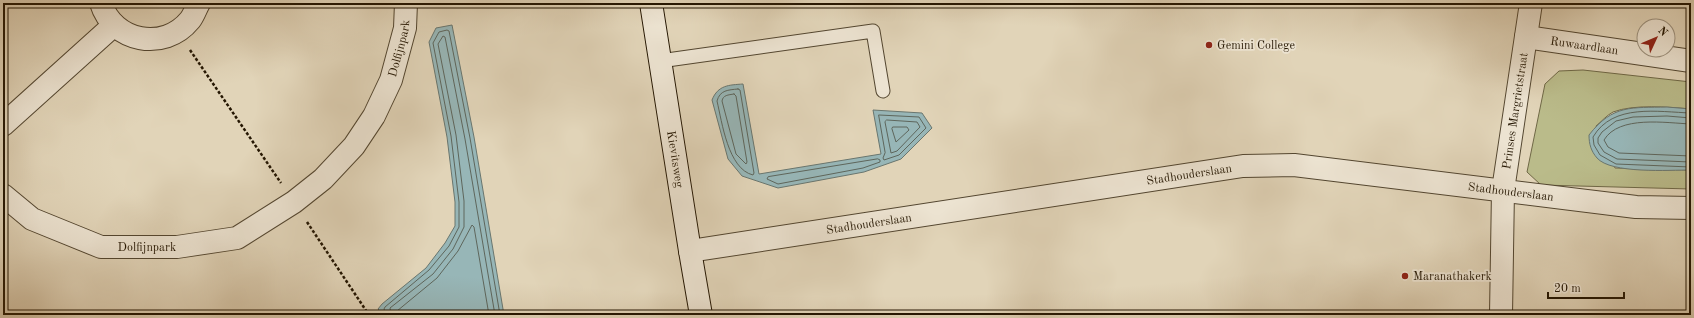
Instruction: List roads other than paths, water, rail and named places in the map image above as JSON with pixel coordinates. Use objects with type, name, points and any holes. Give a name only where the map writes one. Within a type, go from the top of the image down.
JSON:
[{"type":"street","points":[[101,3],[104,12],[114,25],[128,35],[145,40],[162,38],[178,31],[191,19],[199,3]]},
{"type":"street","name":"Dolfijnpark","points":[[3,195],[32,219],[101,247],[177,247],[237,238],[294,202],[322,179],[354,146],[374,116],[391,80],[405,28],[406,3]]},
{"type":"street","name":"Kievitsweg","points":[[651,3],[701,315]]},
{"type":"street","name":"Prinses Margrietstraat","points":[[1501,315],[1503,190],[1531,3]]},
{"type":"street","points":[[3,125],[114,25]]},
{"type":"street","name":"Ruwaardlaan","points":[[1526,37],[1691,62]]},
{"type":"street","name":"Stadhouderslaan","points":[[690,251],[1243,166],[1294,165],[1636,207],[1691,208]]},
{"type":"lane","points":[[660,61],[873,31],[883,91]]},
{"type":"water","points":[[452,25],[474,137],[504,315],[383,315],[378,309],[382,304],[426,268],[445,243],[455,226],[455,202],[447,137],[429,42],[436,28]]},
{"type":"water","points":[[743,84],[759,174],[881,154],[873,110],[922,113],[932,128],[901,159],[864,172],[778,188],[742,176],[728,159],[712,100],[717,91],[724,87]]},
{"type":"water","points":[[1667,107],[1691,109],[1691,170],[1641,170],[1614,167],[1604,163],[1593,153],[1589,135],[1606,118],[1615,113],[1633,108]]},
{"type":"place","name":"Gemini College","points":[[1209,45]]},
{"type":"place","name":"Maranathakerk","points":[[1405,276]]}]
